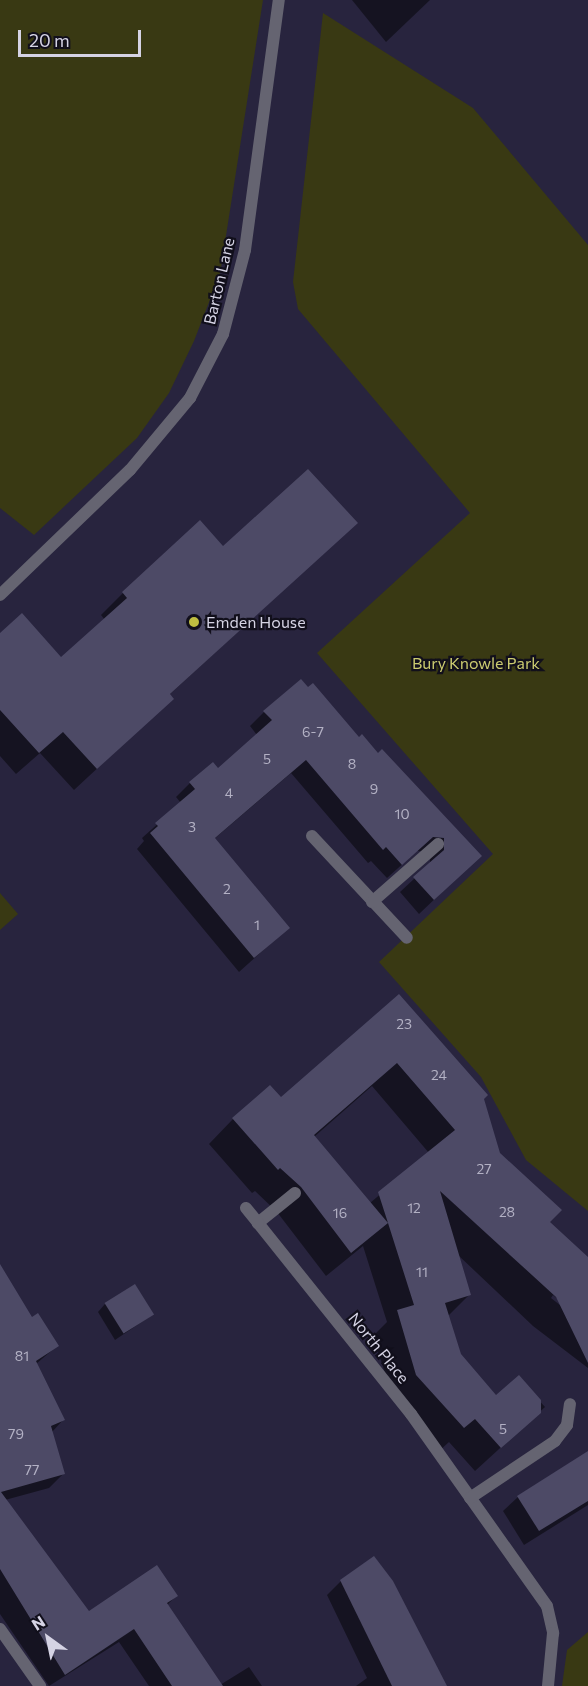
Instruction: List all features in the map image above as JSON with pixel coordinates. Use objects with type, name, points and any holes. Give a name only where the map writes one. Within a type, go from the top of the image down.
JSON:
[{"type":"street","name":"Barton Lane","points":[[0,595],[130,470],[190,398],[224,334],[244,250],[279,0]]},
{"type":"street","points":[[312,836],[406,938]]},
{"type":"street","points":[[372,902],[438,844]]},
{"type":"street","points":[[258,1223],[295,1193]]},
{"type":"street","name":"North Place","points":[[246,1208],[411,1414],[548,1606],[553,1633],[548,1686]]},
{"type":"street","points":[[470,1498],[555,1441],[567,1425],[570,1404]]},
{"type":"street","points":[[0,1629],[40,1686]]},
{"type":"green space","points":[[0,0],[263,0],[220,274],[194,341],[169,393],[137,438],[34,535],[0,508]]},
{"type":"green space","name":"Bury Knowle Park","points":[[323,13],[473,108],[588,245],[588,1211],[526,1160],[481,1077],[379,962],[493,854],[317,653],[470,513],[298,309],[293,282]]},
{"type":"green space","points":[[0,893],[18,914],[0,930]]},
{"type":"green space","points":[[588,1632],[588,1686],[562,1686],[567,1650]]},
{"type":"building","name":"Emden House","points":[[308,469],[358,523],[170,694],[174,699],[97,769],[63,732],[39,753],[0,710],[0,633],[22,613],[61,657],[127,598],[122,592],[200,520],[223,546]]},
{"type":"building","points":[[301,679],[308,687],[313,683],[359,737],[362,734],[378,753],[382,749],[482,856],[434,900],[413,877],[444,850],[444,838],[433,837],[402,865],[386,847],[383,850],[306,760],[215,838],[290,928],[254,958],[150,833],[158,826],[155,823],[195,789],[189,782],[213,762],[218,768],[272,720],[263,711]]},
{"type":"building","points":[[399,994],[488,1095],[484,1099],[500,1153],[562,1210],[550,1222],[588,1257],[588,1363],[556,1297],[440,1191],[471,1295],[445,1303],[461,1354],[496,1395],[519,1375],[541,1400],[541,1413],[501,1448],[475,1419],[464,1428],[416,1375],[397,1310],[414,1305],[388,1223],[351,1253],[301,1187],[280,1168],[278,1170],[232,1118],[270,1085],[281,1097]],"holes":[[[397,1063],[455,1130],[378,1192],[388,1223],[314,1135]]]},
{"type":"building","points":[[0,1264],[32,1317],[38,1313],[59,1346],[36,1361],[65,1420],[51,1426],[65,1474],[1,1492],[89,1611],[157,1565],[178,1596],[167,1603],[223,1686],[172,1686],[134,1629],[65,1675],[0,1569]]},
{"type":"building","points":[[135,1284],[154,1315],[124,1334],[104,1303]]},
{"type":"building","points":[[588,1451],[588,1501],[539,1531],[517,1496]]},
{"type":"building","points":[[374,1556],[393,1581],[447,1686],[392,1686],[340,1580]]},
{"type":"place","name":"Emden House","points":[[194,622]]}]
